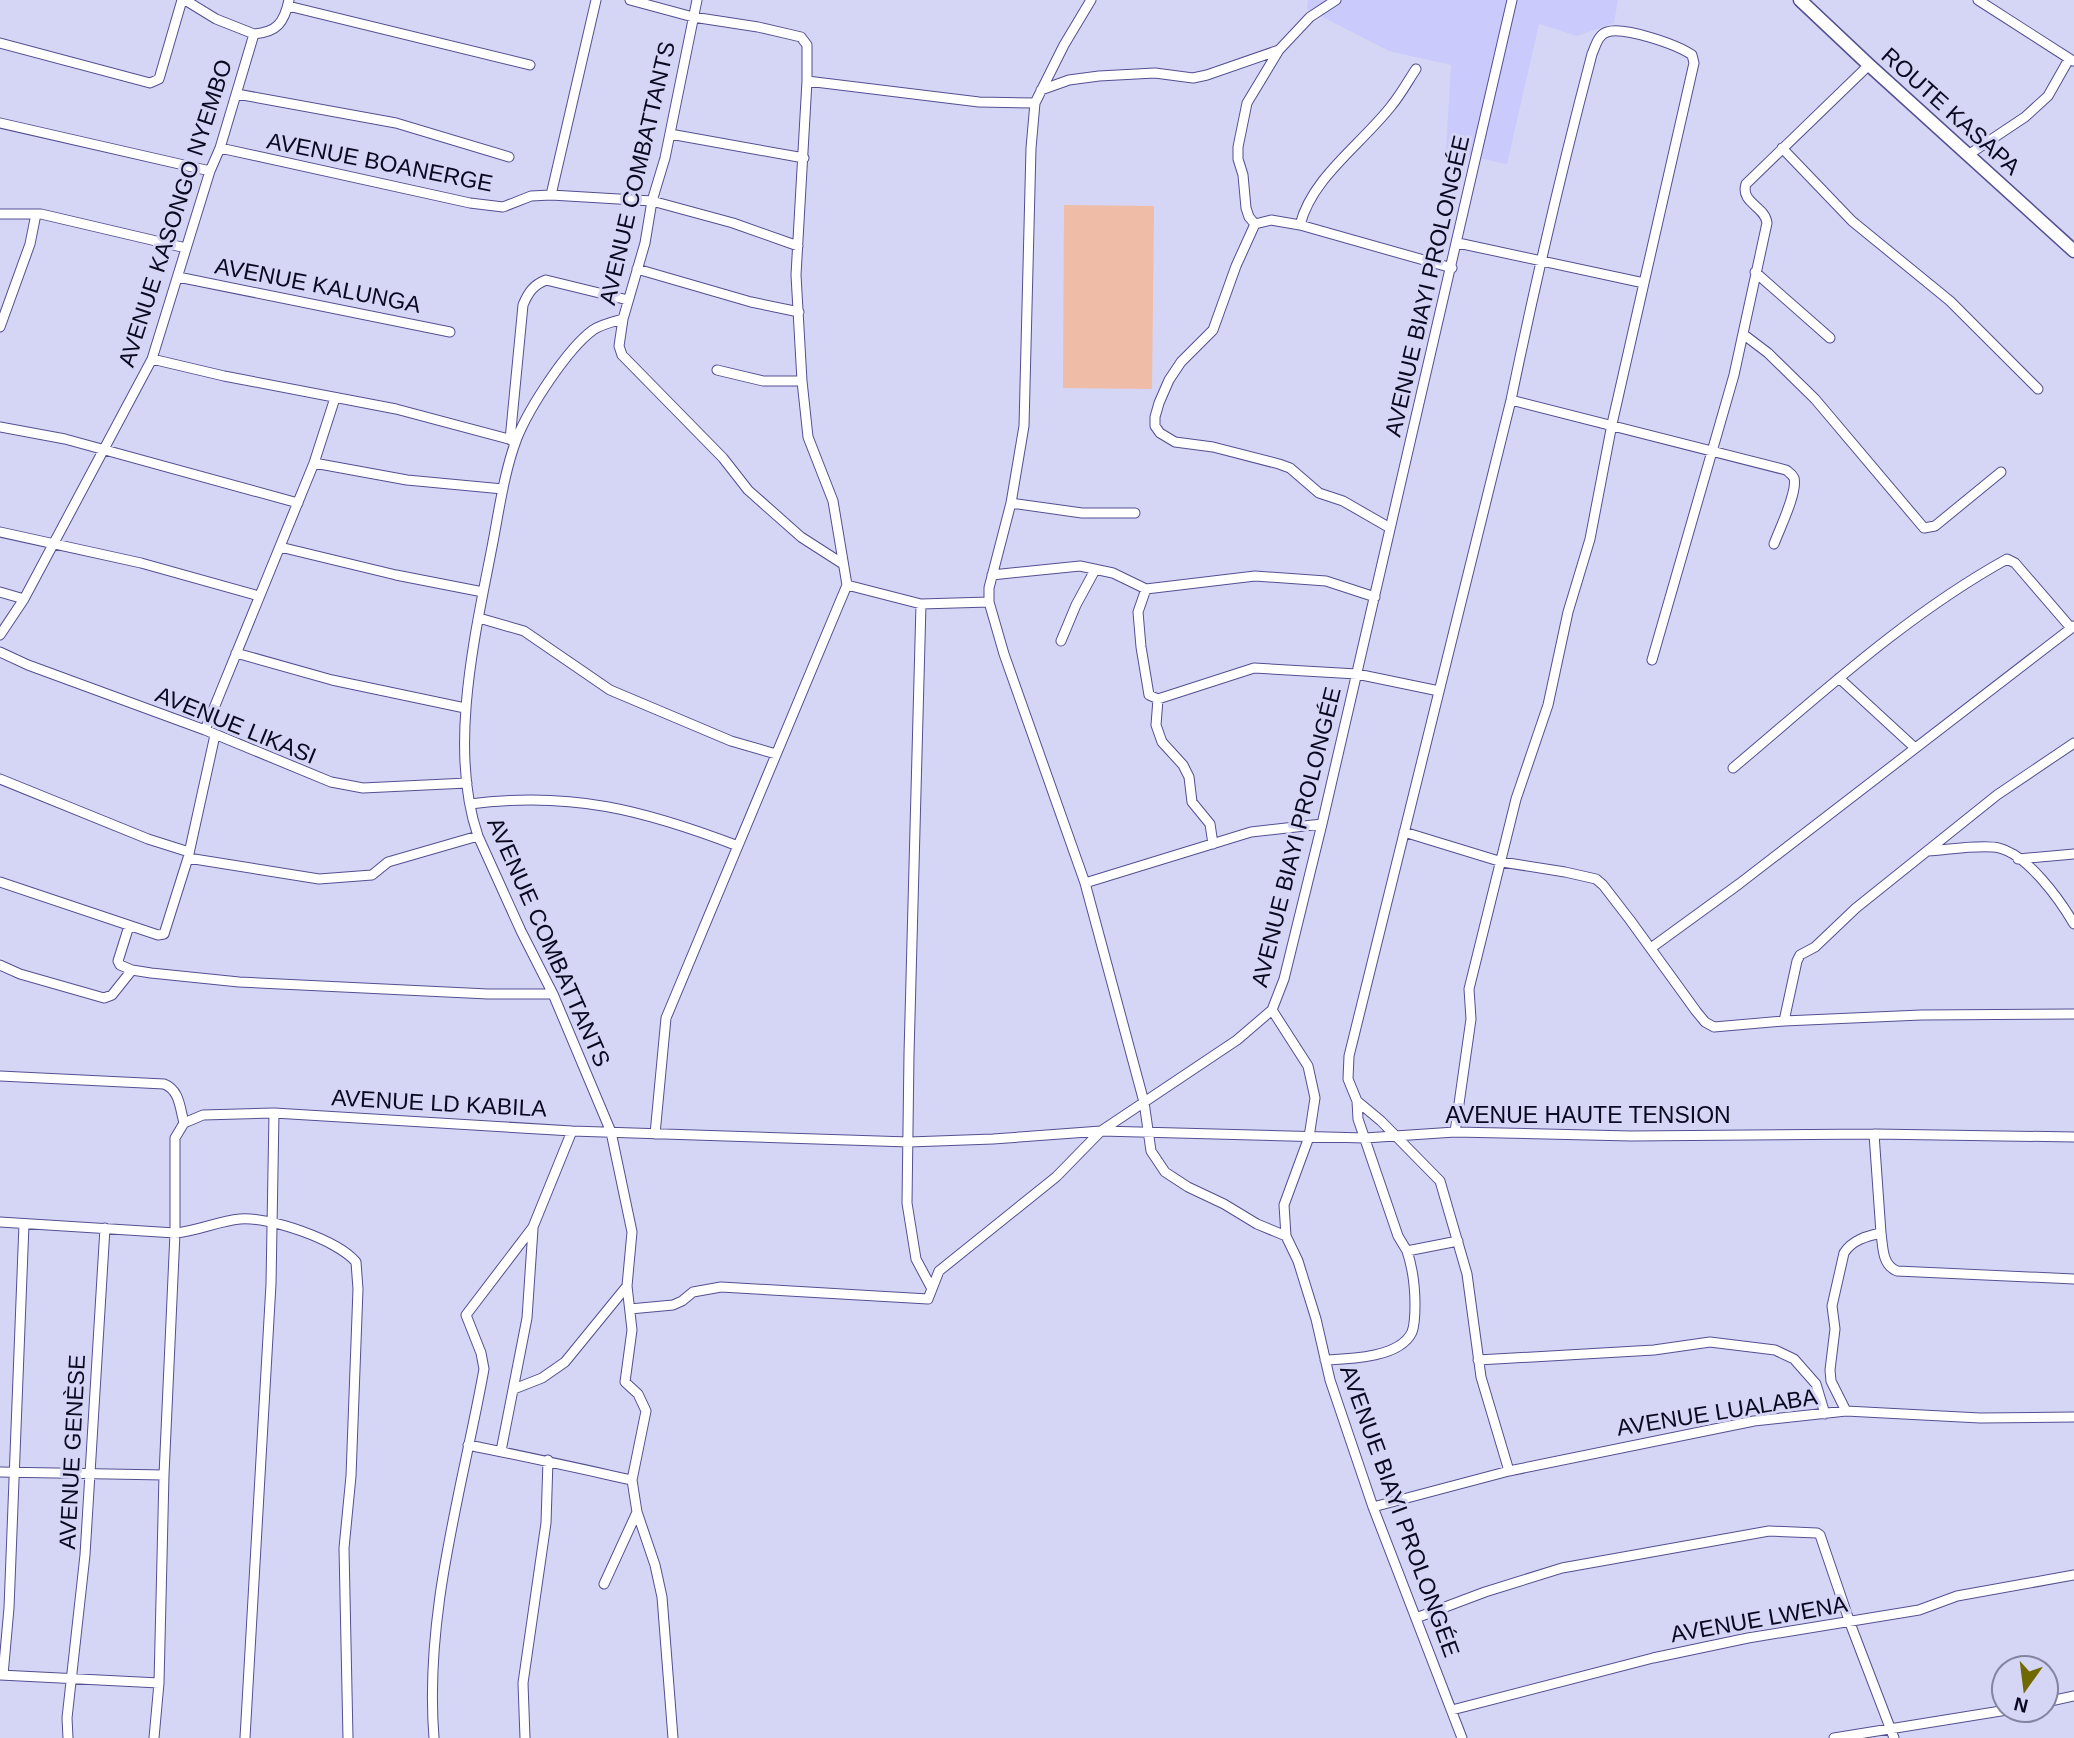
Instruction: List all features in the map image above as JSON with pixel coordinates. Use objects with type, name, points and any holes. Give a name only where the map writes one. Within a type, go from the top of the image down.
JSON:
[{"type":"main road","name":"ROUTE KASAPA","points":[[1809,3],[1869,65],[2074,251]]},
{"type":"street","points":[[0,43],[155,83],[159,79],[183,0],[216,19],[254,34],[270,33],[279,26],[289,3],[530,65]]},
{"type":"street","points":[[551,195],[596,0]]},
{"type":"street","points":[[630,0],[693,17],[802,37],[807,45],[804,158],[796,284],[802,380],[808,438],[833,501],[848,585],[666,1018],[655,1134]]},
{"type":"street","name":"AVENUE COMBATTANTS","points":[[673,1738],[662,1597],[655,1565],[637,1512],[632,1480],[646,1411],[638,1394],[625,1382],[632,1331],[627,1286],[632,1232],[611,1132],[553,994],[478,836],[470,804],[464,755],[465,708],[483,592],[513,440],[537,398],[581,341],[605,324],[623,319],[645,243],[697,0]]},
{"type":"street","points":[[1091,0],[1035,103],[1031,148],[1024,426],[1011,503],[992,575],[989,602],[1085,883],[1144,1102],[1151,1151],[1166,1172],[1188,1187],[1286,1236]]},
{"type":"street","points":[[1255,224],[1245,208],[1243,175],[1238,159],[1247,103],[1279,50],[1311,17],[1335,0]]},
{"type":"street","name":"AVENUE BIAYI PROLONGÉE","points":[[1462,1738],[1373,1507],[1325,1360],[1298,1261],[1286,1236],[1284,1205],[1309,1137],[1315,1098],[1308,1066],[1272,1010],[1284,979],[1322,824],[1512,0]]},
{"type":"street","points":[[1968,155],[2025,117],[2048,96],[2071,60],[1978,0]]},
{"type":"street","points":[[1325,1360],[1360,1358],[1386,1352],[1407,1340],[1413,1331],[1415,1274],[1398,1236],[1358,1119],[1357,1101],[1348,1079],[1349,1056],[1511,400],[1540,263],[1578,106],[1598,39],[1605,32],[1615,30],[1684,49],[1692,55],[1695,63],[1612,424],[1590,539],[1568,612],[1548,705],[1516,799],[1469,989],[1471,1019],[1455,1132]]},
{"type":"street","name":"AVENUE KASONGO NYEMBO","points":[[0,635],[24,599],[152,359],[254,34]]},
{"type":"street","points":[[1041,90],[1069,80],[1099,76],[1156,73],[1193,78],[1279,50]]},
{"type":"street","points":[[1652,660],[1728,397],[1767,219],[1746,198],[1746,184],[1869,65]]},
{"type":"street","points":[[1300,225],[1304,209],[1315,190],[1393,104],[1416,69]]},
{"type":"street","points":[[807,81],[978,102],[1035,103]]},
{"type":"street","points":[[237,94],[396,123],[509,157]]},
{"type":"street","points":[[0,123],[210,171]]},
{"type":"street","points":[[670,134],[804,158]]},
{"type":"street","name":"AVENUE BOANERGE","points":[[220,148],[470,203],[503,206],[531,196],[551,195],[652,201],[733,223],[798,246]]},
{"type":"street","points":[[1782,148],[1852,221],[1950,301],[2038,388]]},
{"type":"street","name":"AVENUE KALUNGA","points":[[0,214],[36,214],[186,248]]},
{"type":"street","points":[[0,327],[30,244],[36,214]]},
{"type":"street","points":[[1255,224],[1271,220],[1300,225],[1452,268]]},
{"type":"street","points":[[1255,224],[1213,330],[1181,362],[1169,380],[1158,403],[1155,426],[1160,433],[1175,442],[1213,447],[1290,468],[1319,492],[1343,501],[1390,528]]},
{"type":"street","points":[[1458,243],[1540,263],[1644,283]]},
{"type":"street","points":[[637,269],[751,302],[799,312]]},
{"type":"street","points":[[1755,272],[1830,338]]},
{"type":"street","name":"AVENUE KALUNGA","points":[[178,277],[450,332]]},
{"type":"street","points":[[152,359],[396,409],[513,440],[523,305],[531,290],[537,283],[546,280],[628,300]]},
{"type":"street","points":[[623,319],[619,346],[622,355],[723,458],[748,490],[801,537],[843,564]]},
{"type":"street","points":[[1743,334],[1768,353],[1815,398],[1924,528],[1935,526],[2001,472]]},
{"type":"street","points":[[717,370],[763,381],[802,380]]},
{"type":"street","points":[[205,730],[314,463],[335,398]]},
{"type":"street","points":[[1511,400],[1774,466],[1792,474],[1793,493],[1774,544]]},
{"type":"street","points":[[0,427],[56,436],[298,503]]},
{"type":"street","points":[[314,463],[407,480],[503,489]]},
{"type":"street","points":[[1011,503],[1082,513],[1135,513]]},
{"type":"street","points":[[0,532],[141,563],[259,596]]},
{"type":"street","points":[[279,547],[396,575],[483,592]]},
{"type":"street","points":[[1651,948],[1739,884],[2073,627],[2015,563],[2007,559],[1938,600],[1839,678],[1733,768]]},
{"type":"street","points":[[992,575],[1080,566],[1114,573],[1146,589],[1255,576],[1326,581],[1374,597]]},
{"type":"street","points":[[1061,640],[1095,570]]},
{"type":"street","points":[[848,585],[921,604],[989,602]]},
{"type":"street","points":[[1146,589],[1138,612],[1141,648],[1149,695],[1158,699],[1254,668],[1357,674],[1439,691]]},
{"type":"street","points":[[0,592],[24,599]]},
{"type":"street","points":[[921,604],[907,1203],[916,1259],[932,1289]]},
{"type":"street","points":[[479,618],[524,631],[610,690],[731,741],[776,754]]},
{"type":"street","name":"AVENUE LIKASI","points":[[0,652],[205,730],[314,776],[348,786],[379,788],[467,783]]},
{"type":"street","points":[[236,653],[332,680],[465,708]]},
{"type":"street","points":[[1839,678],[1914,747]]},
{"type":"street","points":[[1158,699],[1156,725],[1162,742],[1183,765],[1189,777],[1192,802],[1210,824],[1213,844]]},
{"type":"street","points":[[0,882],[129,926],[158,935],[164,934],[189,855],[215,735]]},
{"type":"street","points":[[1784,1021],[1800,955],[1815,947],[1837,923],[1997,795],[2074,743]]},
{"type":"street","points":[[0,779],[189,855],[320,879],[372,875],[386,863],[478,836]]},
{"type":"street","points":[[470,804],[520,799],[612,806],[675,822],[738,846]]},
{"type":"street","points":[[1085,883],[1251,832],[1322,824]]},
{"type":"street","points":[[1404,832],[1502,862],[1596,879],[1705,1022],[1721,1028],[1784,1021],[1921,1015],[2074,1014]]},
{"type":"street","points":[[1927,851],[1994,847],[2007,851],[2048,885],[2074,924]]},
{"type":"street","points":[[2018,859],[2074,854]]},
{"type":"street","points":[[129,926],[118,961],[120,965],[132,970],[239,982],[553,994]]},
{"type":"street","points":[[0,965],[20,974],[104,998],[111,995],[132,970]]},
{"type":"street","name":"AVENUE LD KABILA","points":[[184,1124],[203,1115],[274,1113],[611,1132],[909,1142],[1101,1131],[1237,1040],[1272,1010]]},
{"type":"street","points":[[0,1076],[164,1084],[176,1092],[184,1124],[175,1138],[175,1233],[155,1738]]},
{"type":"street","points":[[1357,1101],[1440,1181],[1467,1274],[1480,1377],[1509,1471]]},
{"type":"street","points":[[245,1738],[267,1378],[274,1113]]},
{"type":"street","points":[[435,1738],[431,1680],[436,1636],[453,1517],[484,1369],[481,1353],[466,1315],[534,1227],[572,1130]]},
{"type":"street","points":[[630,1309],[673,1305],[692,1292],[720,1287],[928,1300],[939,1271],[1056,1177],[1101,1131]]},
{"type":"street","name":"AVENUE HAUTE TENSION","points":[[1101,1131],[1365,1138],[1455,1132],[1631,1136],[1874,1134],[2074,1137]]},
{"type":"street","points":[[1874,1134],[1881,1233],[1886,1262],[1890,1268],[1897,1271],[2074,1279]]},
{"type":"street","points":[[0,1222],[175,1233],[195,1231],[242,1219],[272,1223],[317,1236],[333,1244],[356,1262],[358,1289],[351,1476],[344,1548],[348,1738]]},
{"type":"street","points":[[24,1224],[9,1608],[2,1675],[159,1683]]},
{"type":"street","points":[[502,1451],[527,1318],[534,1227]]},
{"type":"street","name":"AVENUE GENÈSE","points":[[68,1738],[67,1718],[85,1555],[104,1228]]},
{"type":"street","points":[[1846,1411],[1830,1375],[1835,1329],[1832,1306],[1848,1246],[1881,1233]]},
{"type":"street","points":[[1407,1251],[1458,1241]]},
{"type":"street","points":[[514,1389],[542,1378],[565,1362],[627,1286]]},
{"type":"street","points":[[1478,1360],[1654,1350],[1710,1342],[1775,1350],[1794,1359],[1816,1384],[1825,1414]]},
{"type":"street","name":"AVENUE LUALABA","points":[[1373,1507],[1509,1471],[1754,1421],[1846,1411],[1980,1418],[2074,1417]]},
{"type":"street","points":[[468,1445],[632,1480]]},
{"type":"street","points":[[525,1738],[523,1683],[546,1523],[548,1460]]},
{"type":"street","points":[[0,1472],[164,1475]]},
{"type":"street","points":[[604,1584],[637,1512]]},
{"type":"street","points":[[1416,1618],[1485,1592],[1562,1568],[1769,1531],[1820,1535],[1894,1738]]},
{"type":"street","name":"AVENUE LWENA","points":[[1452,1710],[1653,1658],[1748,1638],[1919,1610],[1956,1596],[2074,1575]]},
{"type":"street","points":[[1834,1738],[1990,1712]]},
{"type":"shaded area","points":[[1308,0],[1618,0],[1614,23],[1577,36],[1539,24],[1507,164],[1446,151],[1451,65],[1389,51],[1307,9]]},
{"type":"shaded area","points":[[1064,205],[1154,206],[1152,389],[1063,388]]}]
